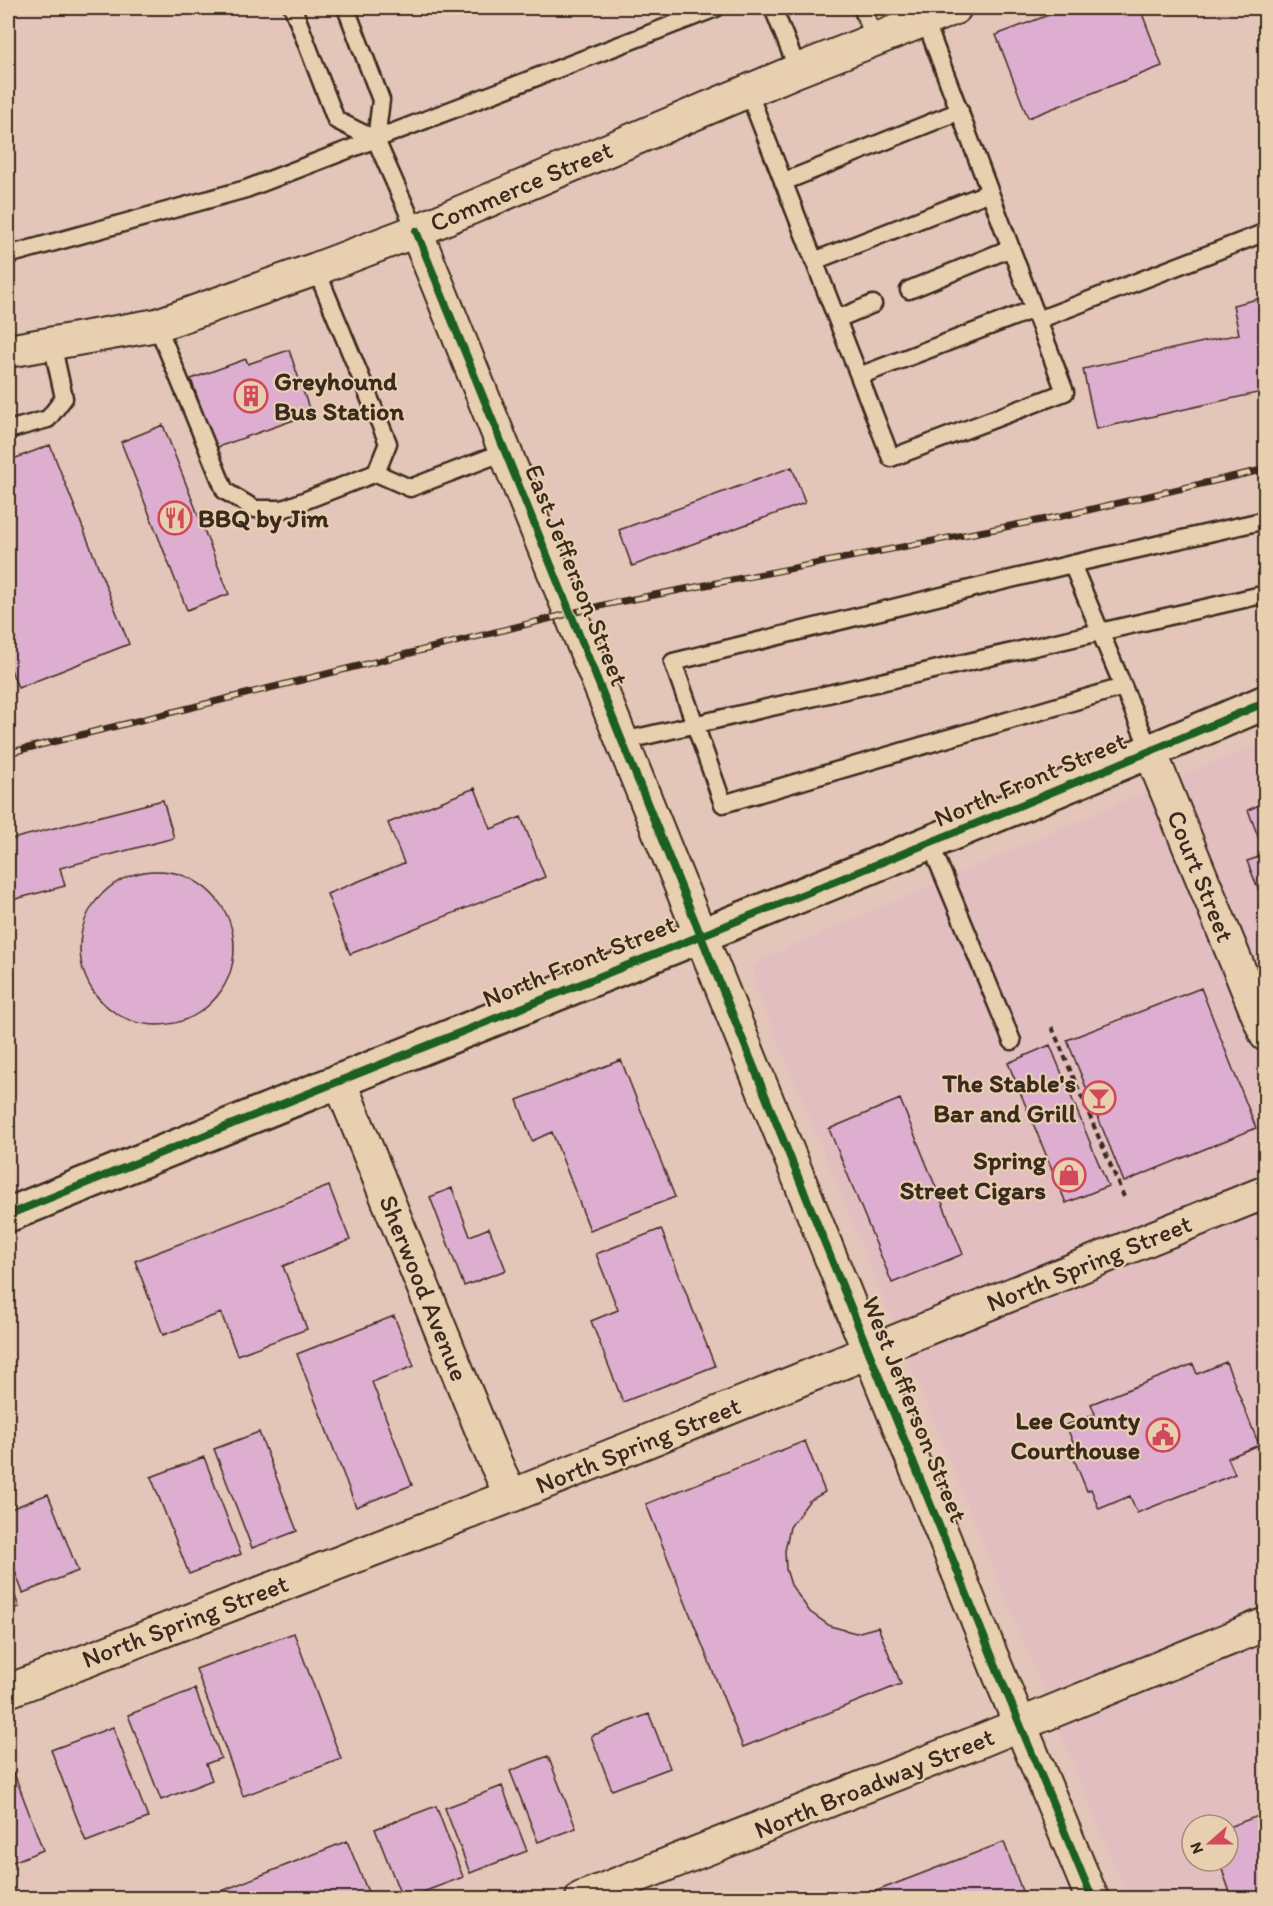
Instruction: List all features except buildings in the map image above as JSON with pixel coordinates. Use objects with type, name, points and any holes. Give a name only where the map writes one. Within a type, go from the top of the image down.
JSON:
[{"type":"street","name":"Commerce Street","points":[[8,351],[156,325],[316,269],[416,231],[798,70],[955,8]]},
{"type":"street","name":"East Jefferson Street","points":[[416,231],[700,935]]},
{"type":"street","name":"North Front Street","points":[[8,1215],[930,843],[1266,702]]},
{"type":"street","name":"Court Street","points":[[1150,751],[1266,1035]]},
{"type":"street","name":"West Jefferson Street","points":[[700,935],[1092,1899]]},
{"type":"street","name":"Sherwood Avenue","points":[[339,1080],[490,1451],[511,1496]]},
{"type":"street","name":"North Spring Street","points":[[8,1691],[511,1496],[1266,1192]]},
{"type":"street","name":"North Broadway Street","points":[[582,1899],[1020,1725],[1266,1624]]},
{"type":"lane","points":[[293,8],[336,120],[376,140]]},
{"type":"lane","points":[[346,8],[381,100],[376,140],[416,231]]},
{"type":"lane","points":[[8,255],[246,189],[716,8]]},
{"type":"lane","points":[[773,8],[798,70]]},
{"type":"lane","points":[[862,8],[875,39]]},
{"type":"lane","points":[[748,91],[891,458],[1065,392],[925,20]]},
{"type":"lane","points":[[783,182],[960,111]]},
{"type":"lane","points":[[814,261],[990,192]]},
{"type":"lane","points":[[860,376],[1266,232]]},
{"type":"lane","points":[[909,290],[1011,249]]},
{"type":"lane","points":[[316,269],[388,443],[376,473]]},
{"type":"lane","points":[[837,319],[873,304]]},
{"type":"lane","points":[[156,325],[225,491],[255,509],[283,509],[376,473],[410,488],[504,452]]},
{"type":"lane","points":[[8,430],[48,419],[64,398],[52,343]]},
{"type":"lane","points":[[1123,687],[723,804],[673,662],[1072,564],[1266,520]]},
{"type":"lane","points":[[1072,564],[1150,751]]},
{"type":"lane","points":[[623,741],[1266,594]]},
{"type":"lane","points":[[930,843],[1012,1041]]},
{"type":"path","points":[[1052,1027],[1124,1197]]},
{"type":"shaded area","points":[[1265,742],[1265,1898],[1128,1898],[754,982],[755,968],[762,959],[1207,765]]},
{"type":"railway","points":[[8,753],[608,604],[1062,516],[1266,469]]},
{"type":"cycle path","points":[[416,231],[999,1674],[1092,1898]]},
{"type":"cycle path","points":[[8,1215],[795,897],[1266,702]]},
{"type":"place","name":"Greyhound Bus Station","points":[[251,396]]},
{"type":"place","name":"BBQ by Jim","points":[[175,518]]},
{"type":"place","name":"The Stable's Bar and Grill","points":[[1099,1098]]},
{"type":"place","name":"Spring Street Cigars","points":[[1069,1175]]},
{"type":"place","name":"Lee County Courthouse","points":[[1163,1435]]}]
